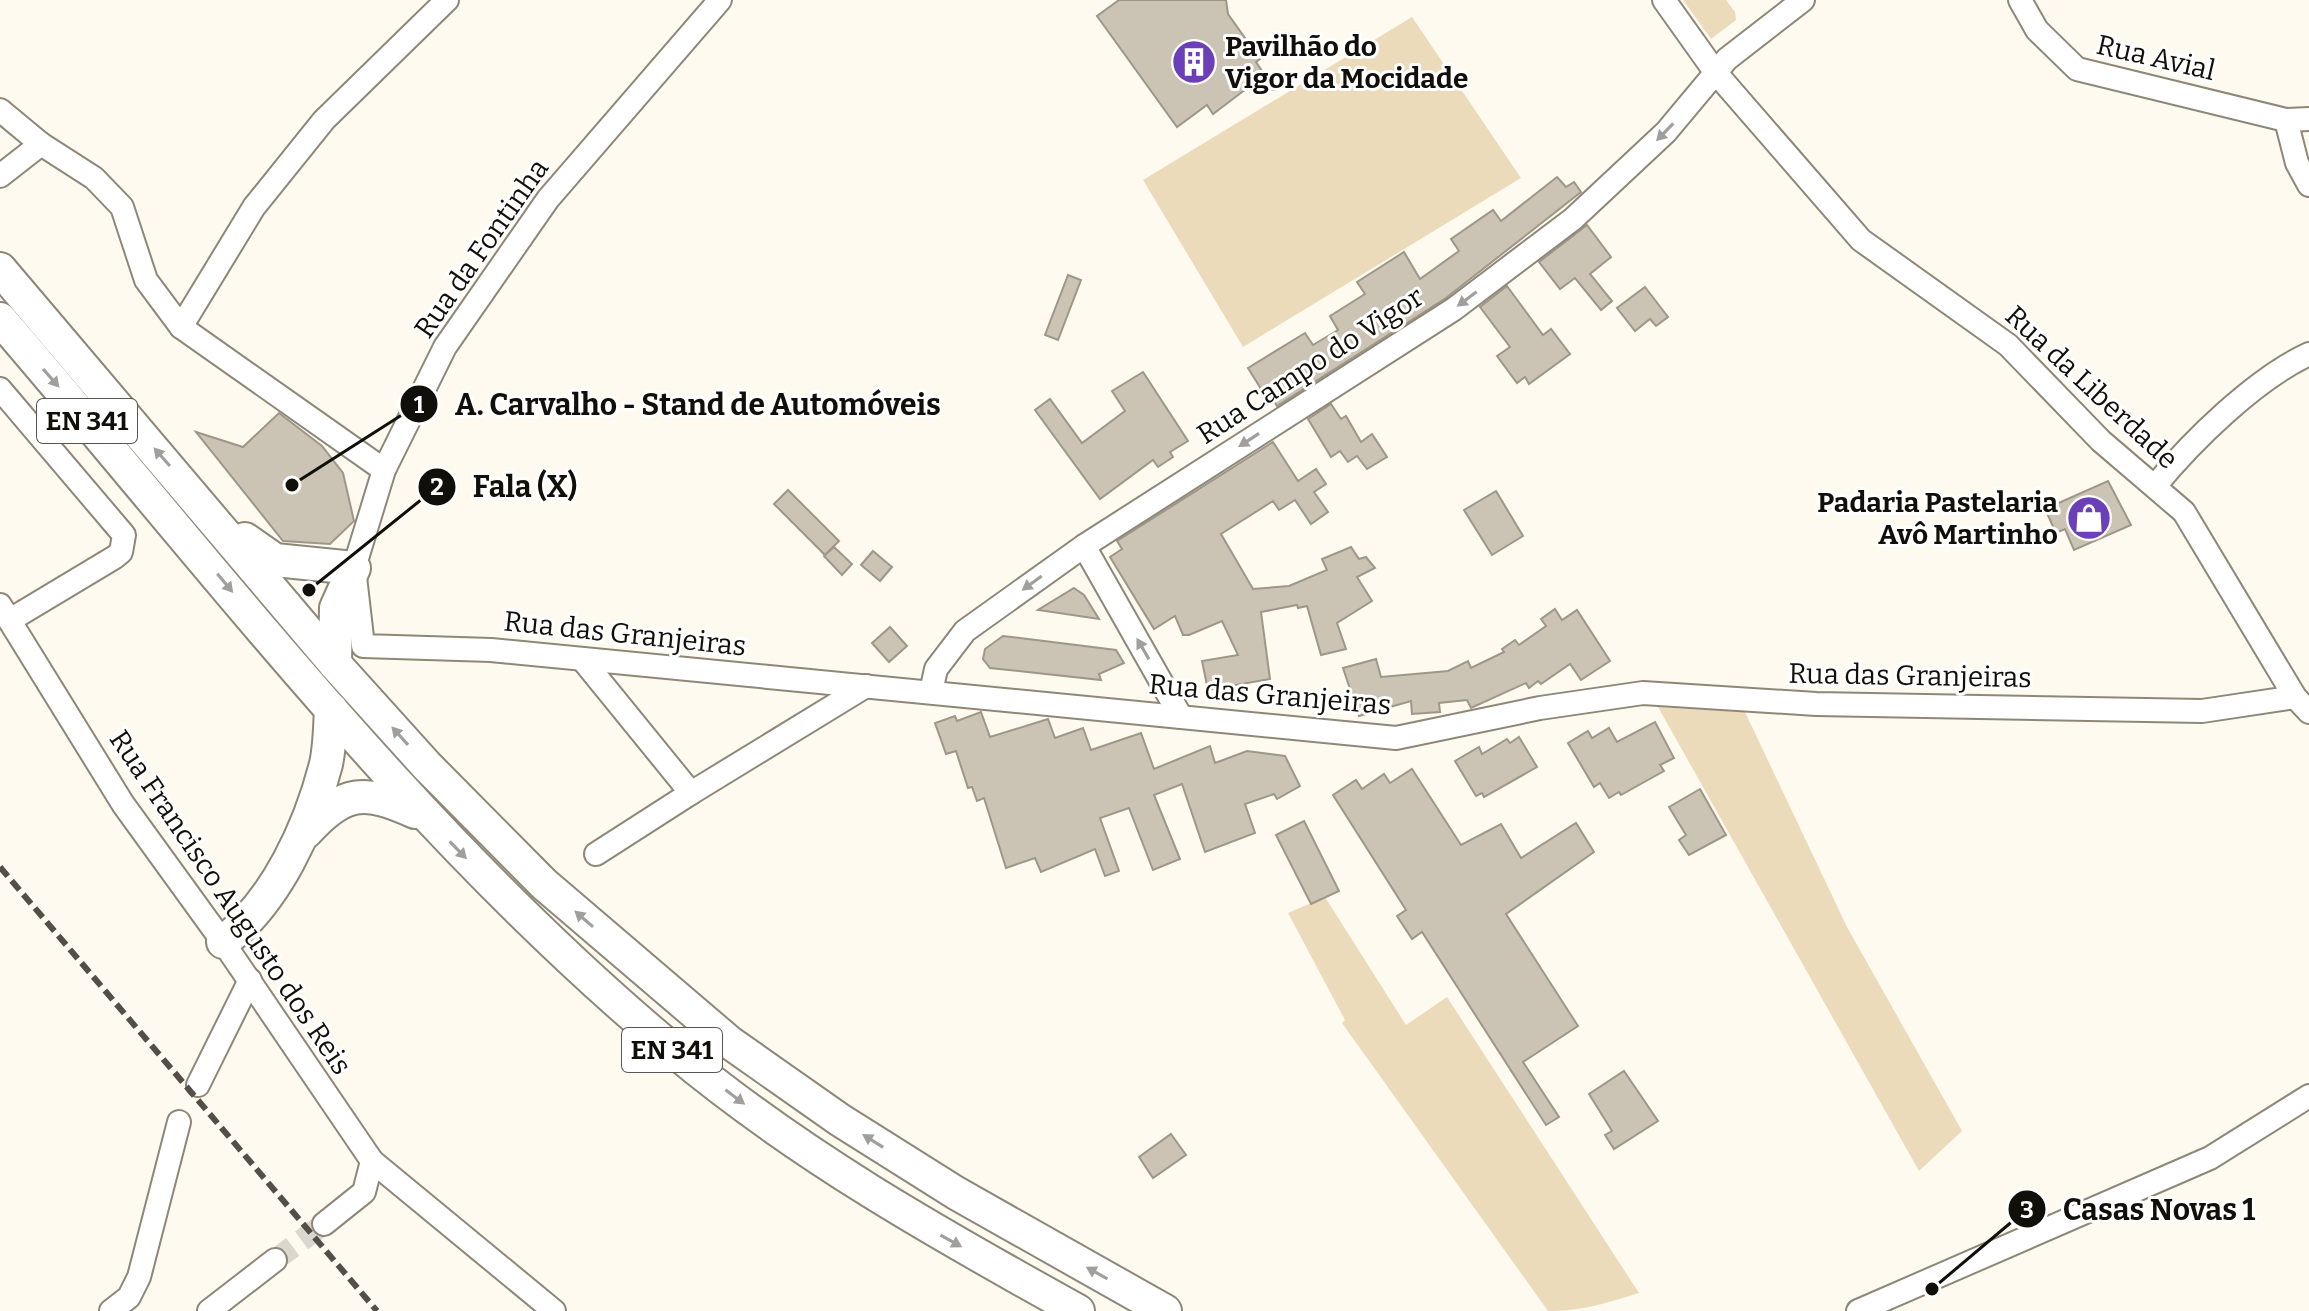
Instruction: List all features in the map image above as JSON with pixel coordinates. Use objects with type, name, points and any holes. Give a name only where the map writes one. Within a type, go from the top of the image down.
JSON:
[{"type":"highway","name":"EN 341","points":[[0,269],[213,516],[335,664],[427,766],[544,884],[729,1042],[840,1120],[943,1185],[1165,1311]]},
{"type":"highway","name":"EN 341","points":[[0,319],[424,816],[539,933],[675,1052],[815,1158],[940,1235],[1078,1311]]},
{"type":"highway","points":[[213,516],[275,560],[354,568],[336,608],[335,664]]},
{"type":"highway","points":[[299,841],[326,763],[331,709]]},
{"type":"highway","points":[[223,942],[257,912],[299,841],[325,811],[341,800],[360,795],[388,800],[424,816]]},
{"type":"street","points":[[181,327],[254,207],[324,120],[447,0]]},
{"type":"street","name":"Rua da Fontinha","points":[[354,568],[384,470],[445,347],[548,199],[720,0]]},
{"type":"street","name":"Rua da Liberdade","points":[[1664,0],[1716,73],[1861,240],[2008,345],[2101,441],[2184,512],[2305,708]]},
{"type":"street","name":"Rua Campo do Vigor","points":[[931,692],[936,669],[965,631],[1084,546],[1454,309],[1605,192],[1666,132],[1727,59],[1803,0]]},
{"type":"street","name":"Rua Avial","points":[[2020,0],[2037,30],[2077,69],[2286,120],[2309,119]]},
{"type":"street","points":[[0,110],[41,144],[94,178],[122,207],[146,280],[181,327],[384,470]]},
{"type":"street","points":[[2286,120],[2297,163],[2309,185]]},
{"type":"street","points":[[1,176],[41,144]]},
{"type":"street","points":[[2155,486],[2192,441],[2309,354]]},
{"type":"street","points":[[0,389],[124,535],[124,544],[115,557],[5,612]]},
{"type":"street","points":[[1084,546],[1181,717]]},
{"type":"street","name":"Rua das Granjeiras","points":[[354,568],[363,646],[491,650],[1396,738],[1540,708],[1643,693],[1816,704],[2202,711],[2305,708]]},
{"type":"street","name":"Rua Francisco Augusto dos Reis","points":[[5,612],[123,804],[250,980],[372,1161],[554,1311]]},
{"type":"street","points":[[582,659],[691,793]]},
{"type":"street","points":[[596,854],[866,686]]},
{"type":"street","points":[[198,1085],[250,980]]},
{"type":"street","points":[[1858,1311],[2210,1158],[2309,1096]]},
{"type":"street","points":[[111,1311],[129,1297],[139,1277],[179,1122]]},
{"type":"street","points":[[324,1224],[364,1192],[372,1161]]},
{"type":"street","points":[[209,1311],[275,1260]]},
{"type":"shaded area","points":[[1683,0],[1726,0],[1735,12],[1736,20],[1711,39]]},
{"type":"shaded area","points":[[1412,17],[1521,178],[1243,347],[1143,180]]},
{"type":"shaded area","points":[[1658,707],[1745,712],[1847,927],[1962,1131],[1919,1171]]},
{"type":"shaded area","points":[[1325,897],[1406,1025],[1447,997],[1639,1293],[1584,1308],[1548,1311],[1342,1023],[1345,1020],[1288,913]]},
{"type":"building","name":"Pavilhão do Vigor da Mocidade","points":[[1119,0],[1226,0],[1228,14],[1260,59],[1256,62],[1275,90],[1250,86],[1213,114],[1207,105],[1177,127],[1097,16]]},
{"type":"building","points":[[1557,177],[1566,187],[1574,182],[1581,192],[1446,298],[1277,406],[1270,395],[1266,397],[1248,368],[1305,333],[1313,345],[1338,330],[1330,316],[1365,294],[1357,282],[1404,252],[1420,279],[1459,251],[1451,239],[1493,210],[1501,221]]},
{"type":"building","points":[[1587,225],[1611,257],[1590,274],[1612,301],[1601,310],[1575,278],[1560,289],[1539,262]]},
{"type":"building","points":[[1068,275],[1081,280],[1058,340],[1045,335]]},
{"type":"building","points":[[1507,286],[1543,335],[1551,329],[1570,354],[1529,384],[1525,377],[1517,383],[1497,356],[1510,347],[1480,307]]},
{"type":"building","points":[[1645,287],[1668,317],[1656,326],[1650,319],[1635,331],[1617,308]]},
{"type":"building","points":[[1143,372],[1188,441],[1170,452],[1173,457],[1158,467],[1153,460],[1100,499],[1035,410],[1050,399],[1082,443],[1125,411],[1112,391]]},
{"type":"building","points":[[1331,404],[1341,419],[1346,416],[1361,442],[1372,434],[1387,457],[1367,469],[1357,456],[1348,462],[1340,451],[1331,457],[1308,419]]},
{"type":"building","points":[[279,413],[322,446],[343,473],[354,521],[330,544],[283,541],[196,432],[243,447]]},
{"type":"building","points":[[1273,442],[1298,481],[1316,469],[1326,484],[1314,492],[1328,512],[1311,524],[1295,500],[1279,510],[1273,501],[1221,534],[1253,589],[1289,586],[1327,570],[1322,559],[1351,547],[1359,559],[1366,557],[1375,568],[1357,577],[1372,601],[1337,623],[1346,649],[1321,655],[1307,606],[1261,612],[1270,679],[1208,690],[1202,661],[1238,655],[1222,621],[1183,635],[1175,616],[1154,629],[1110,557],[1122,549],[1117,541]]},
{"type":"building","name":"Padaria Pastelaria Avô Martinho","points":[[2108,481],[2131,525],[2074,550],[2065,529],[2056,533],[2045,509]]},
{"type":"building","points":[[788,490],[839,541],[825,555],[774,504]]},
{"type":"building","points":[[1496,491],[1523,536],[1492,555],[1464,510]]},
{"type":"building","points":[[834,547],[852,564],[842,575],[824,556]]},
{"type":"building","points":[[873,551],[892,567],[880,581],[861,565]]},
{"type":"building","points":[[1074,588],[1084,595],[1099,619],[1038,610]]},
{"type":"building","points":[[1555,609],[1562,620],[1577,610],[1610,661],[1581,680],[1570,664],[1541,684],[1538,681],[1529,688],[1526,683],[1471,708],[1467,700],[1439,703],[1440,712],[1412,714],[1411,701],[1359,716],[1343,668],[1376,659],[1381,677],[1448,671],[1468,661],[1471,668],[1504,652],[1502,649],[1515,640],[1519,645],[1546,626],[1541,619]]},
{"type":"building","points":[[890,627],[907,646],[889,662],[872,643]]},
{"type":"building","points":[[1003,636],[1116,650],[1124,663],[1099,674],[1101,680],[990,668],[983,659],[985,649]]},
{"type":"building","points":[[981,712],[990,737],[1048,719],[1055,738],[1083,728],[1091,750],[1141,733],[1154,769],[1210,746],[1215,763],[1247,751],[1285,756],[1300,786],[1277,799],[1274,794],[1245,804],[1255,833],[1205,852],[1182,784],[1154,795],[1180,859],[1153,870],[1129,808],[1100,818],[1119,871],[1105,876],[1095,849],[1041,872],[1035,858],[1006,868],[984,798],[977,801],[972,787],[968,788],[956,751],[946,754],[935,723],[955,716],[957,721]]},
{"type":"building","points":[[1655,722],[1674,758],[1660,765],[1664,771],[1621,795],[1619,792],[1609,798],[1600,783],[1594,787],[1568,743],[1588,731],[1592,738],[1609,728],[1617,742]]},
{"type":"building","points":[[1519,737],[1537,767],[1484,797],[1482,793],[1476,796],[1455,761],[1479,747],[1482,754],[1507,739],[1510,743]]},
{"type":"building","points":[[1412,769],[1461,845],[1501,824],[1521,858],[1576,823],[1594,852],[1506,914],[1578,1026],[1523,1062],[1559,1117],[1546,1125],[1422,932],[1412,939],[1397,916],[1406,910],[1333,795],[1356,780],[1362,789],[1384,774],[1390,783]]},
{"type":"building","points":[[1700,789],[1726,835],[1689,855],[1679,840],[1686,835],[1669,807]]},
{"type":"building","points":[[1304,821],[1339,891],[1311,904],[1276,835]]},
{"type":"building","points":[[1624,1071],[1658,1121],[1614,1149],[1605,1135],[1612,1131],[1589,1094]]},
{"type":"building","points":[[1171,1134],[1186,1155],[1153,1178],[1139,1157]]},
{"type":"tunnel","points":[[275,1260],[324,1224]]},
{"type":"railway","points":[[0,867],[377,1311]]},
{"type":"place","name":"Pavilhão do Vigor da Mocidade","points":[[1194,62]]},
{"type":"place","name":"A. Carvalho - Stand de Automóveis","points":[[292,485]]},
{"type":"place","name":"Padaria Pastelaria Avô Martinho","points":[[2089,518]]},
{"type":"place","name":"Fala (X)","points":[[309,590]]},
{"type":"place","name":"Casas Novas 1","points":[[1932,1289]]}]
